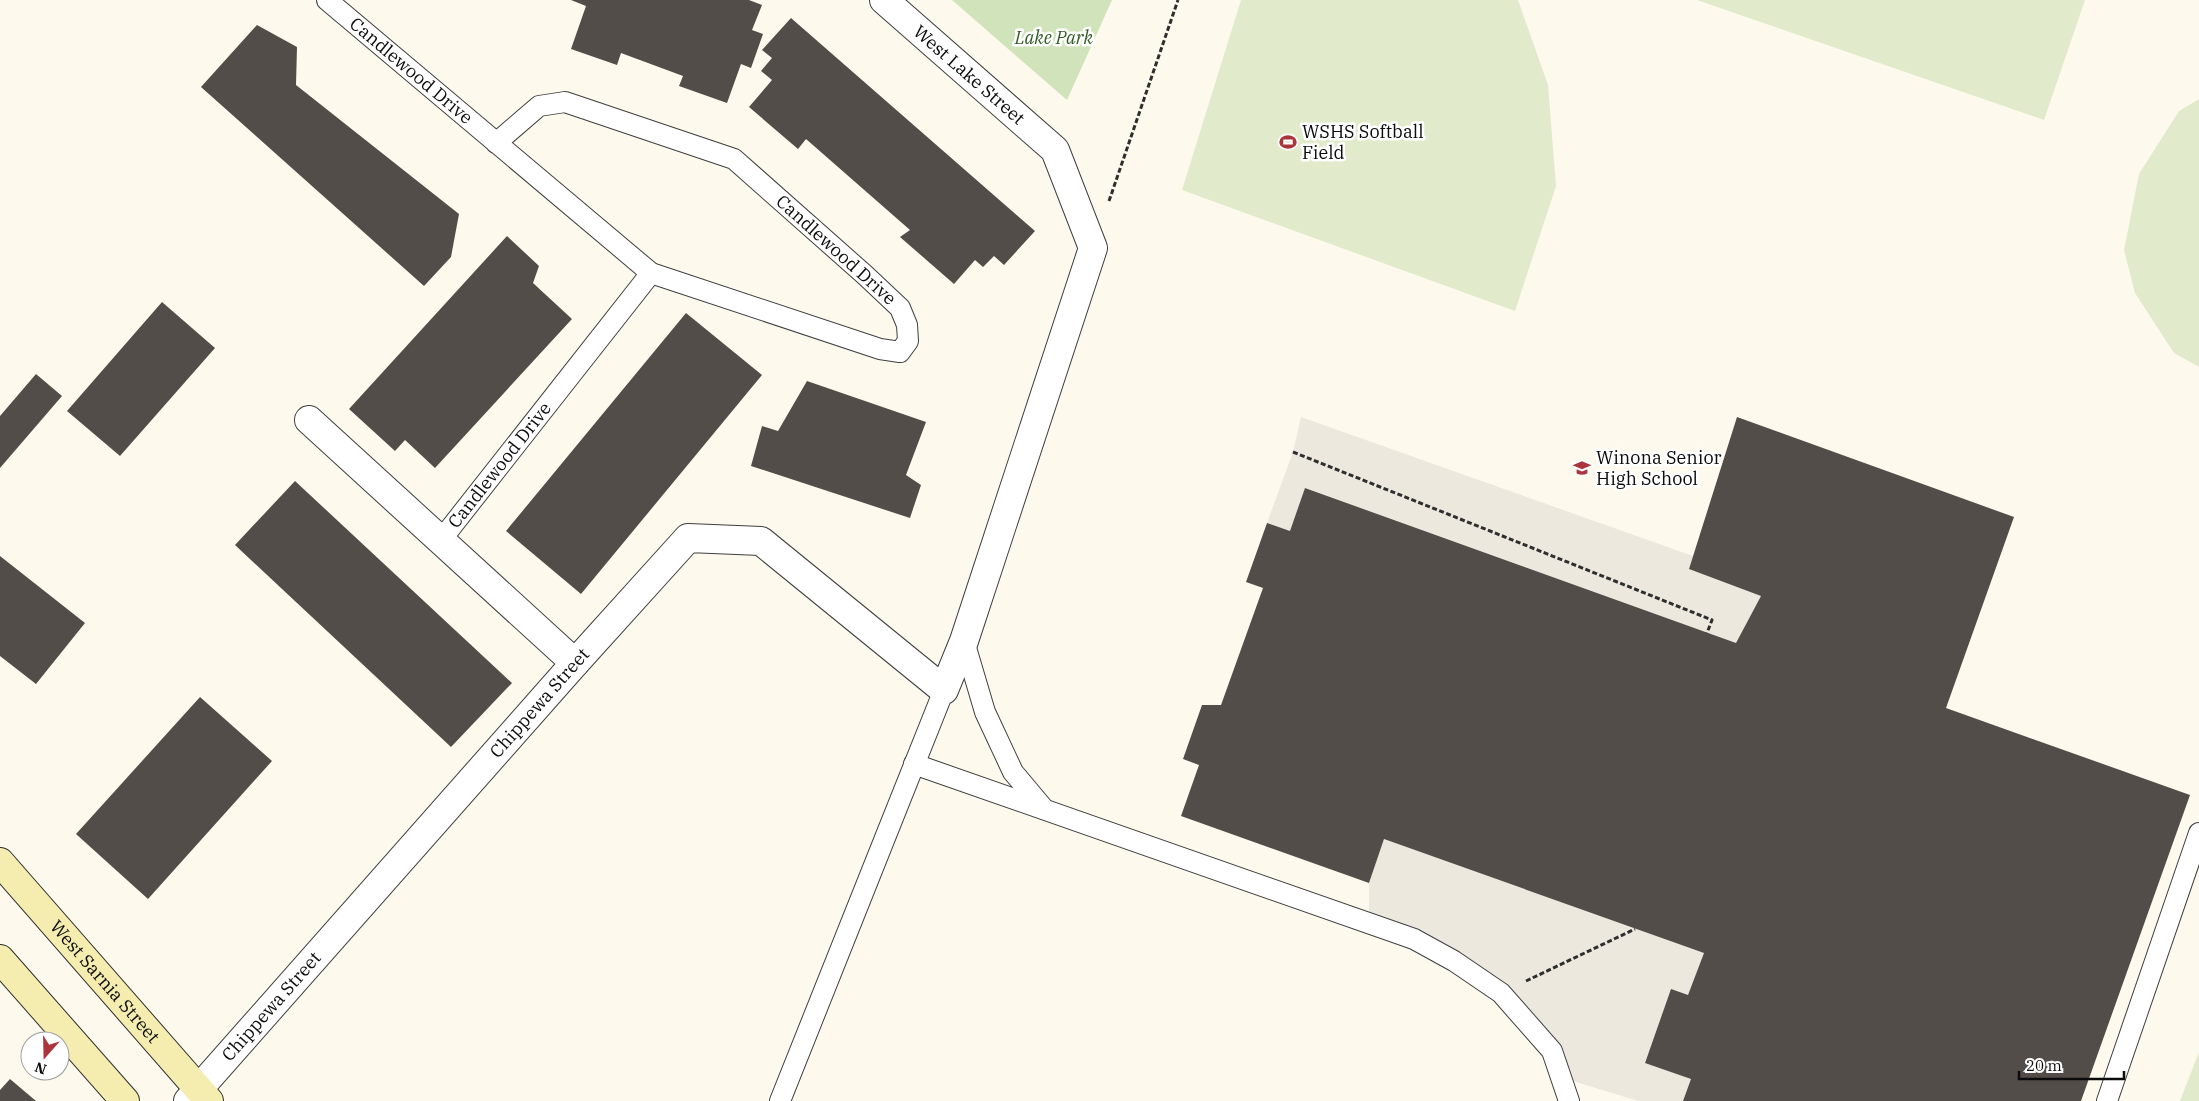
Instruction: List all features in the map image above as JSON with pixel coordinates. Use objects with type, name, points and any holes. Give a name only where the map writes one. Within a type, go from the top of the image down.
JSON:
[{"type":"street","name":"West Lake Street","points":[[884,0],[1055,150],[1093,248]]},
{"type":"street","points":[[944,690],[964,641],[1093,248]]},
{"type":"street","name":"Candlewood Drive","points":[[309,420],[575,663]]},
{"type":"street","name":"Chippewa Street","points":[[199,1097],[575,663],[688,538],[761,541],[944,690]]},
{"type":"street","name":"West Sarnia Street","points":[[0,862],[199,1097]]},
{"type":"street","points":[[0,958],[125,1101]]},
{"type":"lane","name":"Candlewood Drive","points":[[327,0],[651,273],[880,349],[900,352],[908,341],[907,325],[900,308],[866,275],[734,159],[565,102],[539,106],[496,142]]},
{"type":"lane","name":"Candlewood Drive","points":[[441,540],[651,273]]},
{"type":"lane","points":[[964,641],[985,712],[1013,772],[1044,809]]},
{"type":"lane","points":[[780,1101],[944,690]]},
{"type":"lane","points":[[914,764],[1414,939],[1454,961],[1501,993],[1552,1051],[1569,1101]]},
{"type":"lane","points":[[2107,1101],[2199,833]]},
{"type":"path","points":[[1093,248],[1178,0]]},
{"type":"path","points":[[1293,452],[1712,620],[1707,633]]},
{"type":"path","points":[[1501,993],[1635,929]]},
{"type":"green space","name":"Lake Park","points":[[952,0],[1112,0],[1067,100]]},
{"type":"green space","points":[[1241,0],[1518,0],[1548,85],[1556,186],[1515,311],[1182,190]]},
{"type":"green space","points":[[1697,0],[2085,0],[2044,120]]},
{"type":"green space","points":[[2199,99],[2199,367],[2174,353],[2135,293],[2124,250],[2139,174],[2179,111]]},
{"type":"green space","points":[[2199,1052],[2199,1101],[2180,1101]]},
{"type":"shaded area","points":[[1301,417],[1693,556],[1689,569],[1761,596],[1736,643],[1306,488],[1290,531],[1267,523],[1293,452]]},
{"type":"shaded area","points":[[1384,839],[1704,953],[1688,995],[1671,990],[1645,1062],[1691,1079],[1683,1101],[1638,1101],[1560,1077],[1501,993],[1369,924],[1369,883]]},
{"type":"building","points":[[571,0],[749,0],[762,5],[752,30],[763,34],[751,68],[741,64],[727,103],[679,86],[683,76],[621,53],[617,65],[571,49],[586,6]]},
{"type":"building","points":[[791,18],[1035,231],[1004,265],[994,256],[983,267],[975,260],[954,284],[900,237],[910,230],[806,139],[798,149],[749,107],[772,80],[761,71],[772,58],[762,50]]},
{"type":"building","points":[[257,25],[297,47],[296,85],[459,214],[451,257],[424,286],[201,87]]},
{"type":"building","points":[[507,236],[539,266],[533,283],[572,319],[435,468],[405,440],[395,451],[349,409]]},
{"type":"building","points":[[162,302],[215,348],[120,456],[67,411]]},
{"type":"building","points":[[686,313],[762,375],[581,594],[506,531]]},
{"type":"building","points":[[36,374],[62,396],[0,468],[0,416]]},
{"type":"building","points":[[807,381],[926,422],[906,475],[921,485],[910,518],[751,466],[762,426],[778,431]]},
{"type":"building","name":"Winona Senior High School","points":[[1737,417],[2014,517],[1946,708],[2190,795],[2081,1101],[1683,1101],[1691,1079],[1645,1063],[1671,989],[1688,995],[1704,953],[1384,839],[1369,883],[1181,816],[1199,765],[1183,759],[1202,705],[1221,705],[1263,588],[1246,582],[1267,523],[1290,531],[1305,488],[1736,643],[1761,596],[1689,569]]},
{"type":"building","points":[[295,481],[512,683],[451,747],[235,545]]},
{"type":"building","points":[[0,556],[85,623],[36,684],[0,656]]},
{"type":"building","points":[[200,697],[272,761],[148,899],[76,834]]},
{"type":"building","points":[[10,1079],[36,1101],[0,1101],[0,1090]]},
{"type":"place","name":"WSHS Softball Field","points":[[1288,142]]},
{"type":"place","name":"Winona Senior High School","points":[[1582,468]]}]
